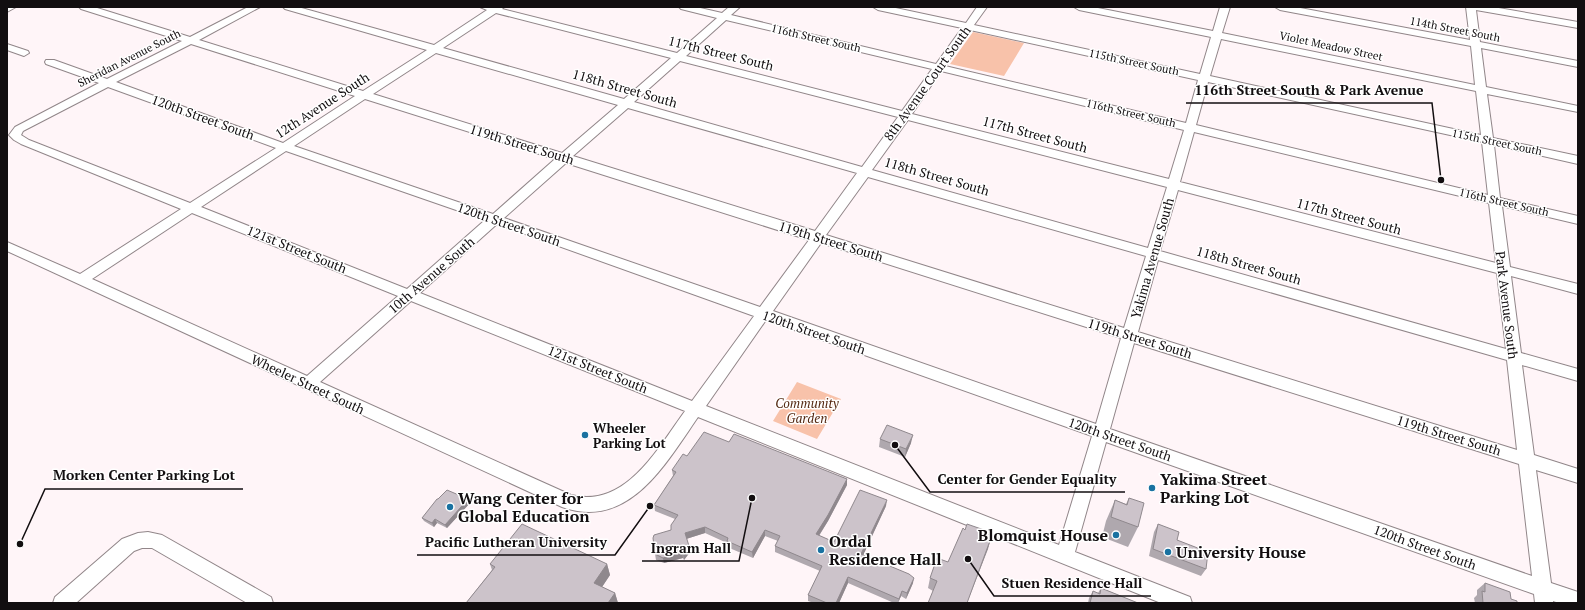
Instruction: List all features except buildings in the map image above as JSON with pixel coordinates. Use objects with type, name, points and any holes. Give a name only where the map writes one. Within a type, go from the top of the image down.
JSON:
[{"type":"street","points":[[7,9],[11,7]]},
{"type":"street","name":"119th Street South","points":[[84,7],[1578,476]]},
{"type":"street","name":"Sheridan Avenue South","points":[[16,133],[32,122],[255,7]]},
{"type":"street","name":"118th Street South","points":[[288,7],[1578,375]]},
{"type":"street","name":"116th Street South","points":[[684,7],[1578,220]]},
{"type":"street","name":"10th Avenue South","points":[[308,384],[735,7]]},
{"type":"street","name":"115th Street South","points":[[878,7],[1204,77],[1578,160]]},
{"type":"street","name":"8th Avenue Court South","points":[[612,501],[642,481],[675,440],[982,7]]},
{"type":"street","name":"Violet Meadow Street","points":[[1079,7],[1578,109]]},
{"type":"street","name":"Yakima Avenue South","points":[[1065,556],[1225,7]]},
{"type":"street","name":"114th Street South","points":[[1280,7],[1578,64]]},
{"type":"street","name":"Park Avenue South","points":[[1471,7],[1474,45],[1543,596]]},
{"type":"street","points":[[1477,7],[1578,25]]},
{"type":"street","name":"12th Avenue South","points":[[81,280],[435,49],[493,8]]},
{"type":"street","name":"117th Street South","points":[[493,8],[1578,290]]},
{"type":"street","points":[[7,47],[24,53]]},
{"type":"street","name":"120th Street South","points":[[50,62],[285,147],[495,219],[1101,432],[1543,596],[1578,601]]},
{"type":"street","name":"121st Street South","points":[[16,133],[16,137],[21,140],[697,408],[1183,603]]},
{"type":"street","name":"Wheeler Street South","points":[[7,246],[568,502],[588,506],[612,501]]},
{"type":"street","points":[[62,603],[128,545],[149,539],[156,541],[264,603]]},
{"type":"green space","points":[[973,32],[1024,43],[1004,76],[950,64]]},
{"type":"green space","name":"Community Garden","points":[[797,382],[841,399],[817,439],[773,421]]},
{"type":"place","name":"116th Street South & Park Avenue","points":[[1441,180]]},
{"type":"place","name":"Wheeler Parking Lot","points":[[585,435]]},
{"type":"place","name":"Center for Gender Equality","points":[[895,445]]},
{"type":"place","name":"Yakima Street Parking Lot","points":[[1152,488]]},
{"type":"place","name":"Ingram Hall","points":[[752,498]]},
{"type":"place","name":"Pacific Lutheran University","points":[[650,506]]},
{"type":"place","name":"Wang Center for Global Education","points":[[450,507]]},
{"type":"place","name":"Blomquist House","points":[[1116,535]]},
{"type":"place","name":"Morken Center Parking Lot","points":[[20,544]]},
{"type":"place","name":"Ordal Residence Hall","points":[[821,550]]},
{"type":"place","name":"University House","points":[[1168,552]]},
{"type":"place","name":"Stuen Residence Hall","points":[[968,559]]}]
